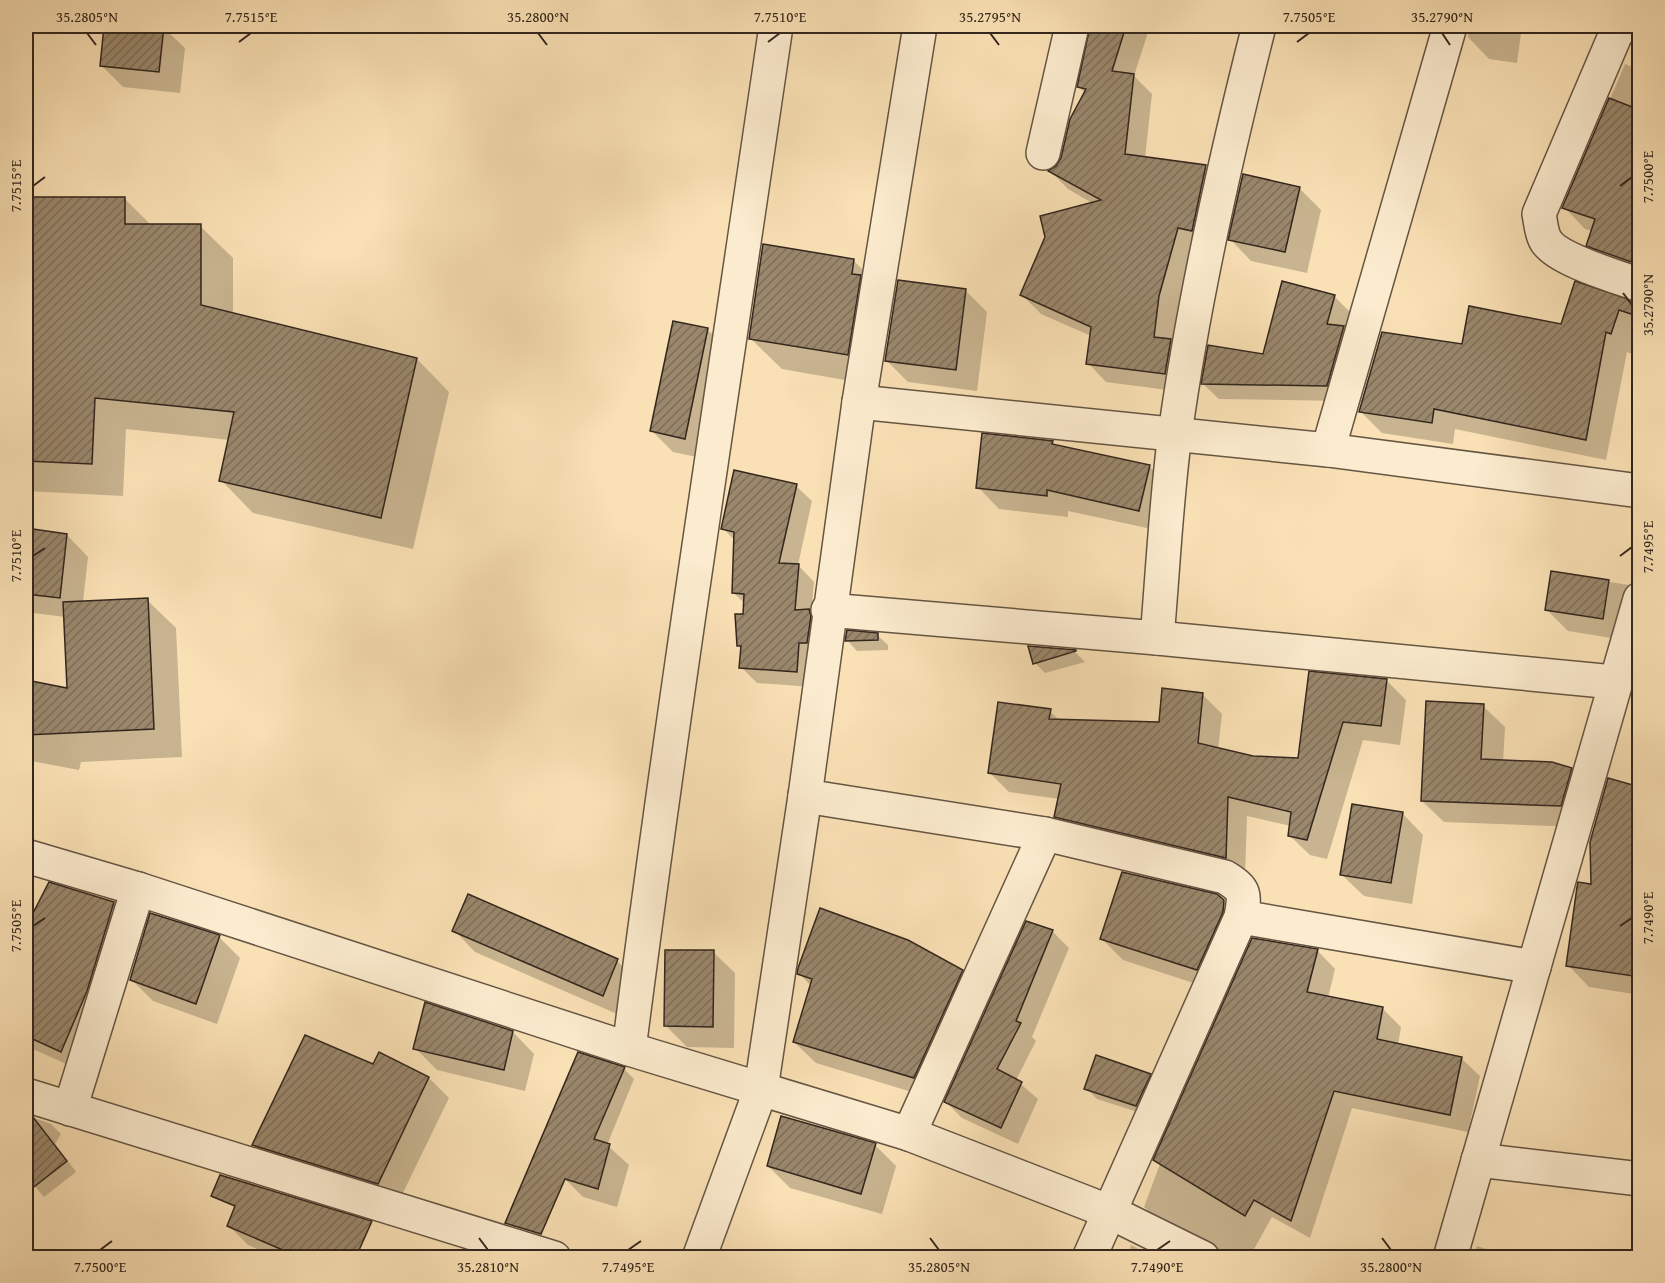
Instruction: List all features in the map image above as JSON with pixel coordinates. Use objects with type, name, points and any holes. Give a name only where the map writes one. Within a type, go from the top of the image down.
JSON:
[{"type":"street","points":[[629,1049],[663,784],[699,556],[776,26]]},
{"type":"street","points":[[699,1257],[761,1089],[805,796],[828,610],[859,402],[920,26]]},
{"type":"street","points":[[1043,153],[1072,26]]},
{"type":"street","points":[[1157,638],[1175,435],[1203,274],[1237,113],[1259,26]]},
{"type":"street","points":[[1328,450],[1450,26]]},
{"type":"street","points":[[1622,31],[1539,214],[1542,231],[1548,244],[1569,257],[1640,285]]},
{"type":"street","points":[[859,402],[1328,450],[1640,491]]},
{"type":"street","points":[[1450,1257],[1614,682],[1640,599]]},
{"type":"street","points":[[828,610],[1157,638],[1614,682]]},
{"type":"street","points":[[805,796],[1045,834],[1225,877],[1239,885],[1244,897],[1241,917],[1089,1257]]},
{"type":"street","points":[[909,1134],[1045,834]]},
{"type":"street","points":[[26,856],[138,889],[629,1049],[909,1134],[1110,1212],[1203,1257]]},
{"type":"street","points":[[70,1109],[138,889]]},
{"type":"street","points":[[1241,917],[1534,967]]},
{"type":"street","points":[[26,1095],[554,1257]]},
{"type":"street","points":[[1478,1160],[1640,1179]]},
{"type":"building","points":[[104,26],[164,26],[159,72],[100,66]]},
{"type":"building","points":[[1090,26],[1126,26],[1112,71],[1134,74],[1125,154],[1206,165],[1192,231],[1178,228],[1159,296],[1154,337],[1171,339],[1165,374],[1086,364],[1091,327],[1020,295],[1045,237],[1040,216],[1101,200],[1048,171],[1056,166],[1061,158],[1070,119],[1086,89],[1077,87]]},
{"type":"building","points":[[1609,98],[1640,110],[1640,265],[1586,246],[1595,219],[1562,208]]},
{"type":"building","points":[[1243,174],[1300,187],[1285,252],[1228,240]]},
{"type":"building","points":[[26,197],[125,197],[125,224],[201,224],[201,305],[417,358],[381,518],[219,481],[234,412],[95,398],[92,464],[26,461]]},
{"type":"building","points":[[763,244],[854,259],[852,274],[861,275],[848,355],[749,339]]},
{"type":"building","points":[[898,280],[966,289],[956,370],[885,361]]},
{"type":"building","points":[[1282,281],[1335,295],[1327,324],[1344,326],[1327,386],[1201,384],[1208,345],[1263,354]]},
{"type":"building","points":[[1575,281],[1640,303],[1640,317],[1619,310],[1611,334],[1606,332],[1586,440],[1434,409],[1432,423],[1359,412],[1382,332],[1462,344],[1469,306],[1561,324]]},
{"type":"building","points":[[673,321],[708,328],[685,439],[650,431]]},
{"type":"building","points":[[982,433],[1053,441],[1052,444],[1150,465],[1139,511],[1047,490],[1047,496],[976,488]]},
{"type":"building","points":[[734,470],[797,484],[779,563],[799,564],[795,610],[809,609],[811,616],[807,643],[799,643],[797,672],[739,668],[741,646],[737,646],[735,614],[743,614],[744,594],[732,593],[734,532],[721,529]]},
{"type":"building","points":[[26,528],[67,534],[60,598],[26,594]]},
{"type":"building","points":[[1551,571],[1609,580],[1603,619],[1545,610]]},
{"type":"building","points":[[148,598],[154,729],[26,735],[26,680],[67,688],[63,602]]},
{"type":"building","points":[[847,630],[878,633],[878,640],[845,641]]},
{"type":"building","points":[[1028,646],[1076,650],[1076,651],[1033,664]]},
{"type":"building","points":[[1309,671],[1387,679],[1381,726],[1343,722],[1307,840],[1288,836],[1291,812],[1228,797],[1226,858],[1054,817],[1061,784],[988,773],[998,702],[1051,709],[1049,719],[1159,722],[1162,688],[1203,693],[1198,743],[1253,756],[1298,758]]},
{"type":"building","points":[[1426,701],[1484,704],[1481,759],[1552,762],[1572,768],[1561,806],[1421,801]]},
{"type":"building","points":[[1608,778],[1640,787],[1640,977],[1566,966],[1578,882],[1591,884],[1590,842]]},
{"type":"building","points":[[1352,804],[1403,812],[1391,883],[1340,875]]},
{"type":"building","points":[[1122,872],[1217,894],[1224,900],[1223,912],[1197,970],[1100,939]]},
{"type":"building","points":[[49,882],[114,902],[87,991],[61,1052],[26,1036],[26,927]]},
{"type":"building","points":[[468,894],[618,959],[603,996],[452,931]]},
{"type":"building","points":[[820,908],[908,940],[963,970],[914,1078],[793,1042],[812,979],[797,974],[798,968]]},
{"type":"building","points":[[150,913],[220,935],[196,1004],[130,980]]},
{"type":"building","points":[[1026,921],[1053,930],[1016,1021],[1021,1023],[997,1069],[1022,1082],[1001,1128],[944,1102]]},
{"type":"building","points":[[1252,938],[1318,949],[1307,992],[1383,1007],[1377,1039],[1462,1057],[1450,1115],[1334,1091],[1291,1221],[1254,1200],[1245,1216],[1153,1160]]},
{"type":"building","points":[[665,950],[714,950],[713,1027],[664,1026]]},
{"type":"building","points":[[425,1002],[513,1031],[504,1070],[413,1049]]},
{"type":"building","points":[[305,1035],[373,1064],[379,1052],[429,1077],[378,1184],[252,1145]]},
{"type":"building","points":[[578,1052],[625,1067],[594,1139],[610,1144],[598,1189],[565,1179],[541,1234],[505,1223]]},
{"type":"building","points":[[1096,1055],[1151,1074],[1136,1106],[1084,1089]]},
{"type":"building","points":[[26,1114],[33,1117],[67,1161],[26,1193]]},
{"type":"building","points":[[781,1116],[876,1143],[861,1194],[767,1166]]},
{"type":"building","points":[[220,1175],[372,1221],[356,1257],[299,1257],[227,1226],[235,1206],[211,1196]]}]
